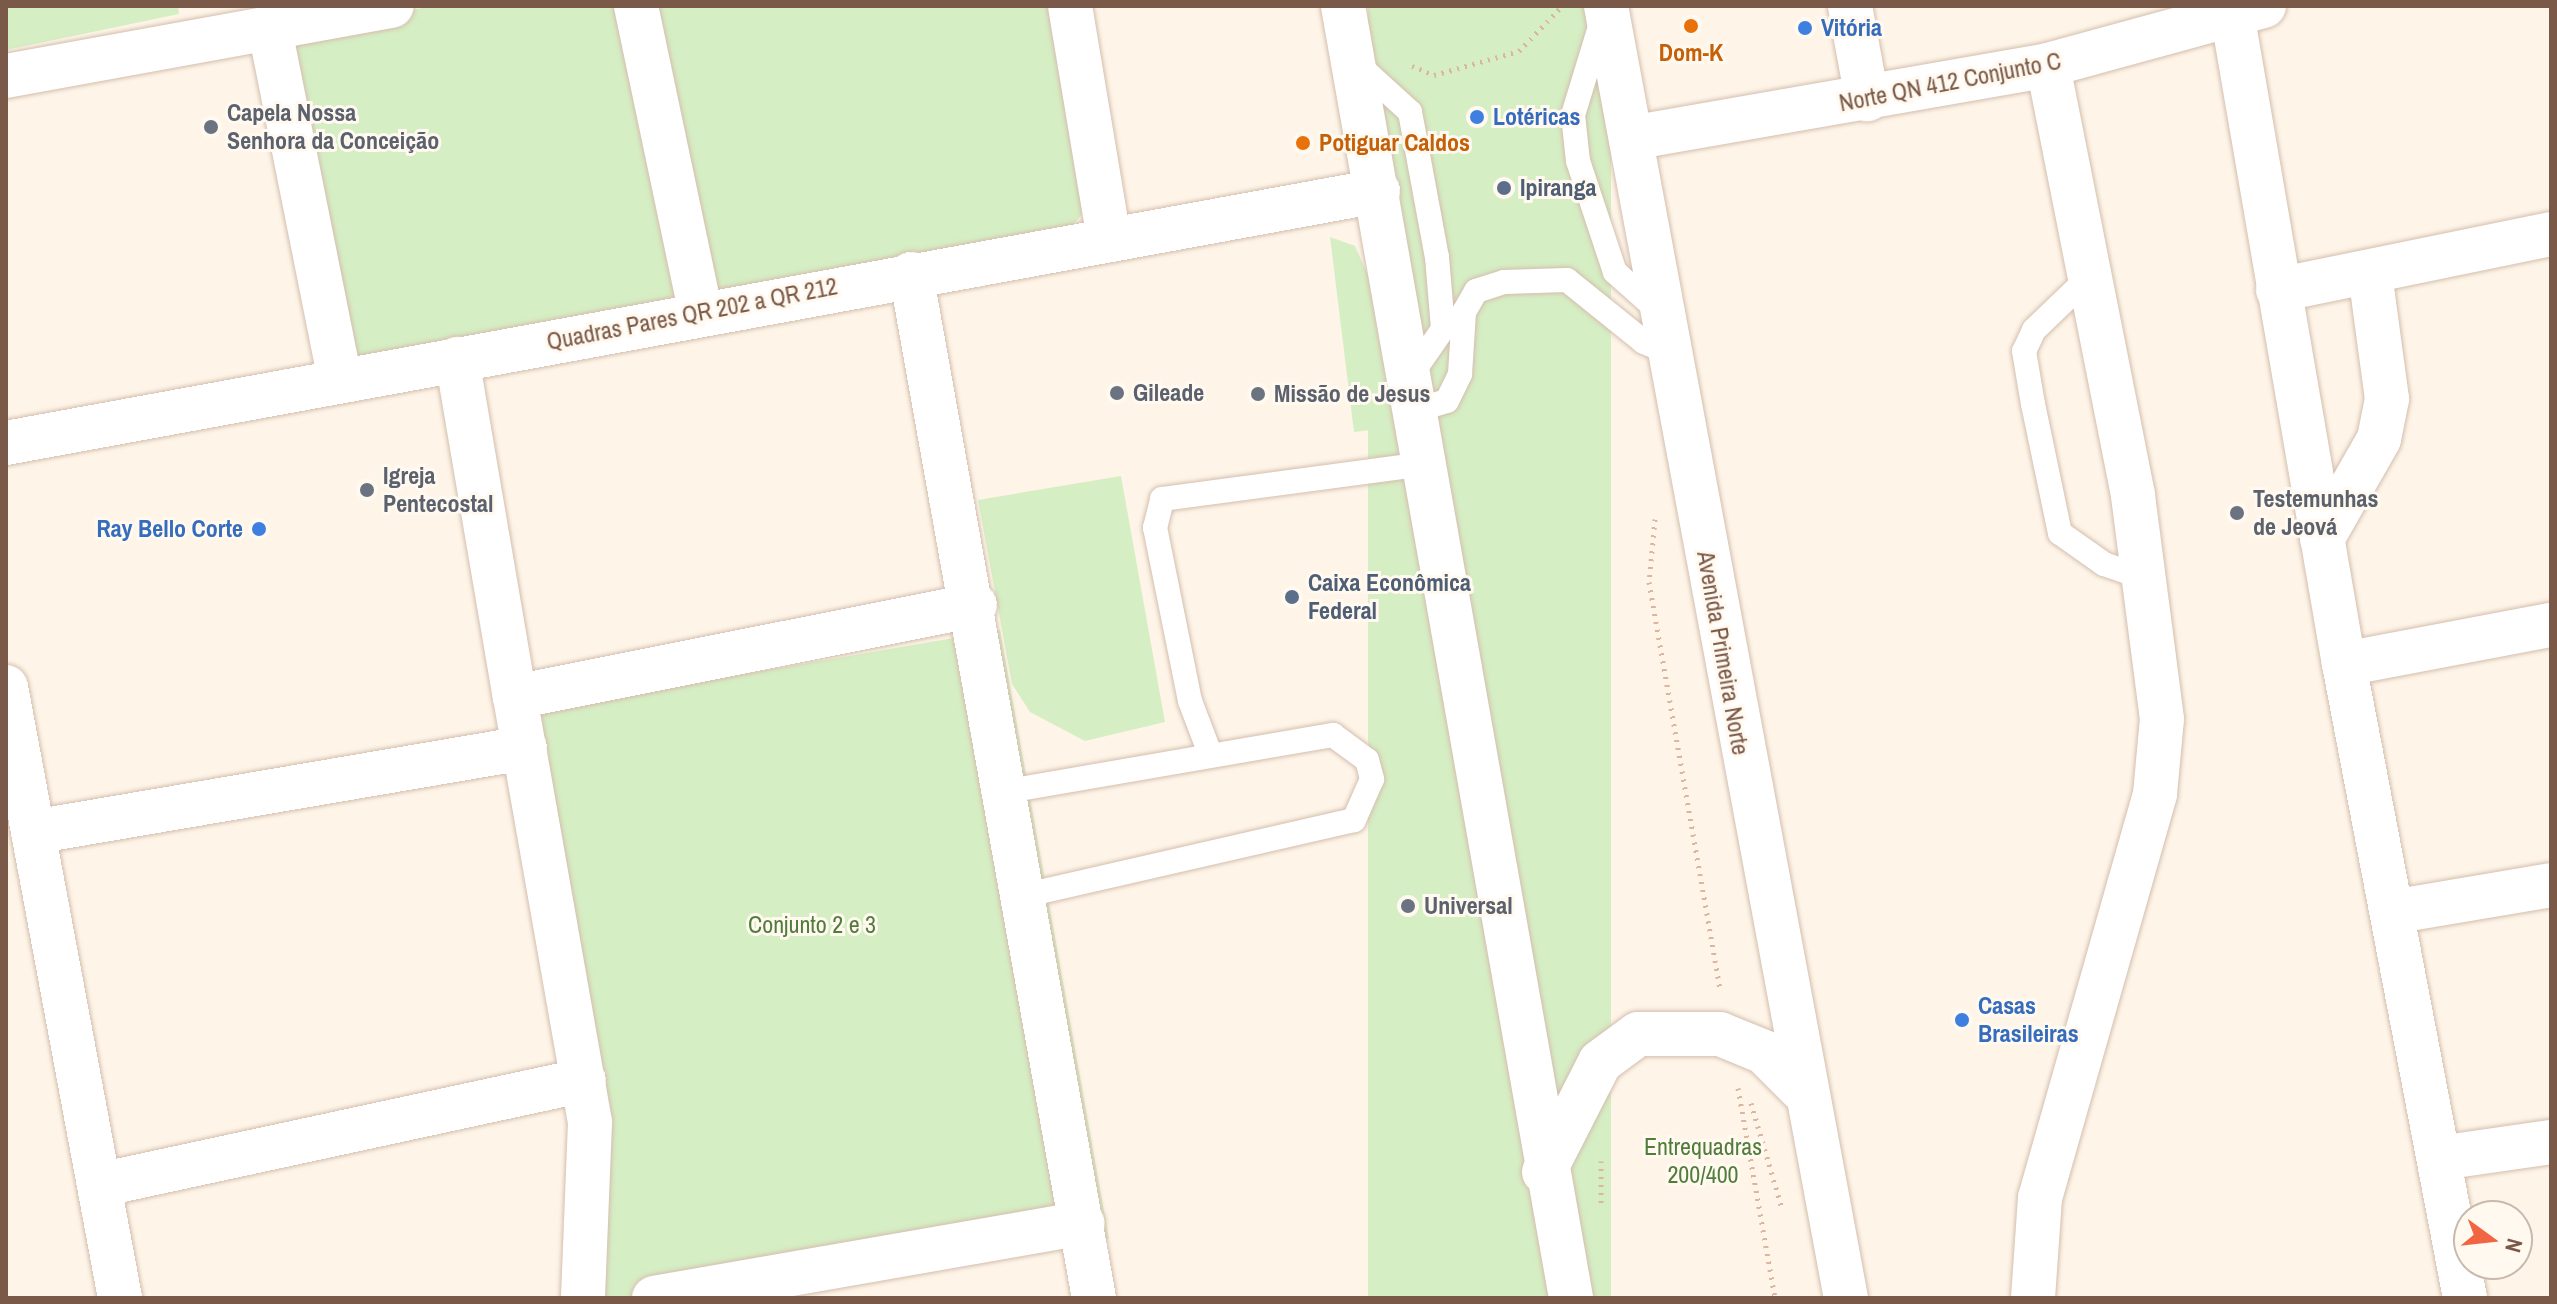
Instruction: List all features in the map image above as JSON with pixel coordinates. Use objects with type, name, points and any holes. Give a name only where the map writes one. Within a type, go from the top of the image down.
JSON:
[{"type":"street","points":[[6,76],[392,6]]},
{"type":"street","points":[[636,6],[700,311]]},
{"type":"street","points":[[1070,6],[1109,240]]},
{"type":"street","points":[[1343,6],[1378,191],[1544,1172],[1571,1298]]},
{"type":"street","points":[[1850,6],[1867,99]]},
{"type":"street","name":"Avenida Primeira Norte","points":[[1606,7],[1802,1090],[1846,1298]]},
{"type":"street","points":[[2248,12],[2278,290],[2344,664],[2465,1298]]},
{"type":"street","name":"Norte QN 412 Conjunto C","points":[[1631,138],[2048,65],[2248,12]]},
{"type":"street","points":[[270,30],[340,381]]},
{"type":"street","points":[[2033,1298],[2040,1198],[2155,794],[2162,719],[2139,576],[2133,495],[2048,65]]},
{"type":"street","name":"Quadras Pares QR 202 a QR 212","points":[[6,443],[700,311],[1378,191]]},
{"type":"street","points":[[2278,290],[2370,274],[2551,234]]},
{"type":"street","points":[[911,274],[1027,895],[1094,1298]]},
{"type":"street","points":[[2322,539],[2379,439],[2387,399],[2370,274]]},
{"type":"street","points":[[457,359],[590,1122],[583,1298]]},
{"type":"street","points":[[515,697],[975,605]]},
{"type":"street","points":[[2344,664],[2551,625]]},
{"type":"street","points":[[6,687],[12,750],[33,832],[120,1298]]},
{"type":"street","points":[[33,832],[525,748]]},
{"type":"street","points":[[2392,912],[2551,885]]},
{"type":"street","points":[[1544,1172],[1600,1062],[1638,1034],[1728,1054],[1764,1052],[1802,1090]]},
{"type":"street","points":[[99,1185],[584,1080]]},
{"type":"street","points":[[2440,1158],[2551,1142]]},
{"type":"street","points":[[654,1298],[1082,1223]]},
{"type":"lane","points":[[1444,293],[1476,291],[1535,277],[1567,280],[1644,342],[1666,333],[1615,272],[1578,161],[1573,115],[1606,7]]},
{"type":"lane","points":[[1353,60],[1410,112],[1444,293],[1439,340],[1411,394],[1447,401],[1460,374],[1464,312],[1476,291]]},
{"type":"lane","points":[[2088,278],[2034,330],[2024,351],[2030,390],[2060,533],[2104,564],[2139,576]]},
{"type":"lane","points":[[1209,751],[1190,701],[1155,528],[1162,499],[1424,464]]},
{"type":"lane","points":[[1008,791],[1209,751],[1333,735],[1367,760],[1368,798],[1354,820],[1286,840],[1027,895]]},
{"type":"path","points":[[1400,61],[1434,75],[1519,51],[1562,6]]},
{"type":"path","points":[[1656,506],[1649,582],[1708,902],[1728,1054],[1775,1298]]},
{"type":"path","points":[[1728,1054],[1786,1223]]},
{"type":"path","points":[[1601,1145],[1601,1213]]},
{"type":"green space","points":[[6,6],[178,6],[179,14],[6,50]]},
{"type":"green space","points":[[430,6],[1056,6],[1085,211],[1036,267],[357,399],[292,39]]},
{"type":"green space","points":[[1368,6],[1611,6],[1611,1298],[1368,1298]]},
{"type":"green space","points":[[1330,237],[1355,246],[1372,284],[1395,427],[1354,432]]},
{"type":"green space","points":[[1121,476],[1165,722],[1085,741],[1030,712],[1012,684],[978,500]]},
{"type":"green space","name":"Conjunto 2 e 3","points":[[1000,630],[1109,1239],[714,1298],[602,1298],[529,711]]},
{"type":"place","name":"Dom-K","points":[[1691,26]]},
{"type":"place","name":"Vitória","points":[[1805,28]]},
{"type":"place","name":"Lotéricas","points":[[1477,117]]},
{"type":"place","name":"Capela Nossa Senhora da Conceição","points":[[211,127]]},
{"type":"place","name":"Potiguar Caldos","points":[[1303,143]]},
{"type":"place","name":"Ipiranga","points":[[1504,188]]},
{"type":"place","name":"Gileade","points":[[1117,393]]},
{"type":"place","name":"Missão de Jesus","points":[[1258,394]]},
{"type":"place","name":"Igreja Pentecostal","points":[[367,490]]},
{"type":"place","name":"Testemunhas de Jeová","points":[[2237,513]]},
{"type":"place","name":"Ray Bello Corte","points":[[259,529]]},
{"type":"place","name":"Caixa Econômica Federal","points":[[1292,597]]},
{"type":"place","name":"Universal","points":[[1408,906]]},
{"type":"place","name":"Casas Brasileiras","points":[[1962,1020]]},
{"type":"park label","name":"Entrequadras 200/400","points":[[1703,1161]]}]
